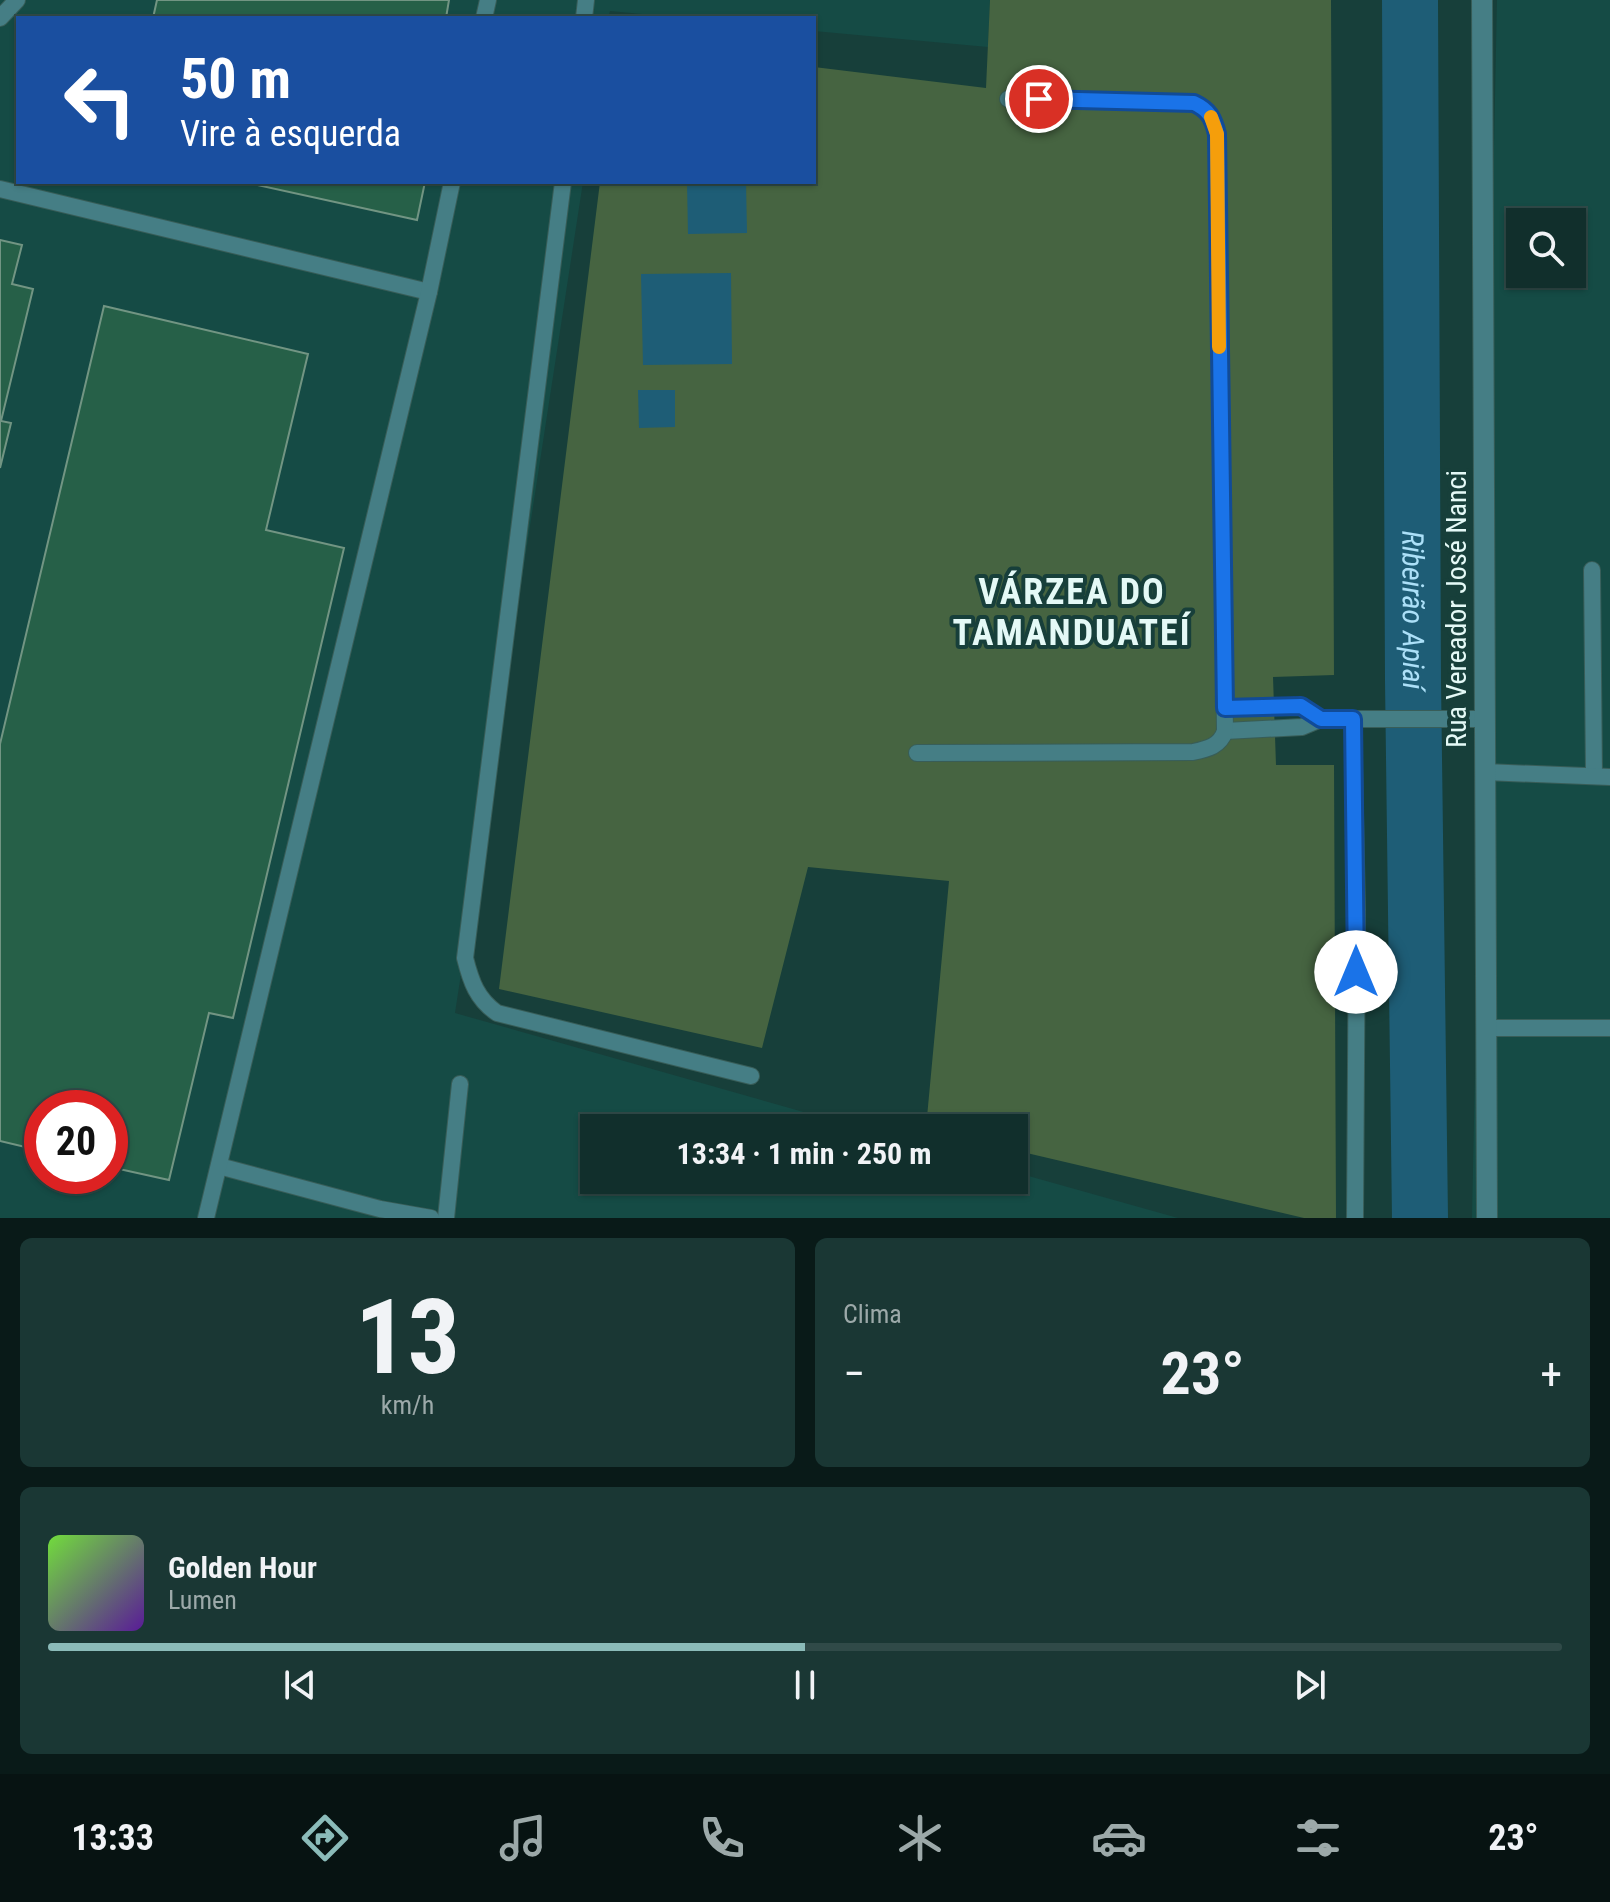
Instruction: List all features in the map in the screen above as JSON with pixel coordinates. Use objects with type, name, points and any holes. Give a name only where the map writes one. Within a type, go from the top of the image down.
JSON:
[{"type":"street","name":"Rua Vereador José Nanci","points":[[1482,0],[1487,1218]]},
{"type":"lane","points":[[0,18],[17,0]]},
{"type":"lane","points":[[917,753],[1193,752],[1215,745],[1222,740],[1225,731],[1217,134],[1213,121],[1206,109],[1194,103],[1008,99]]},
{"type":"lane","points":[[206,1218],[429,292],[452,184]]},
{"type":"lane","points":[[563,184],[465,958],[473,986],[483,1003],[497,1013],[751,1076]]},
{"type":"lane","points":[[0,189],[429,292]]},
{"type":"lane","points":[[1485,772],[1602,776],[1592,570]]},
{"type":"lane","points":[[1225,708],[1301,706],[1321,719]]},
{"type":"lane","points":[[1225,731],[1302,727],[1321,719],[1485,719]]},
{"type":"lane","points":[[1353,719],[1357,910],[1355,1218]]},
{"type":"lane","points":[[1486,1028],[1610,1028]]},
{"type":"lane","points":[[446,1218],[460,1084]]},
{"type":"lane","points":[[219,1166],[380,1209],[431,1218]]},
{"type":"shaded area","points":[[0,0],[990,0],[988,47],[816,31],[816,16],[663,16],[610,11],[609,16],[16,16],[16,184],[583,184],[455,1013],[811,1114],[580,1114],[580,1194],[1028,1194],[1028,1176],[1178,1218],[0,1218]]},
{"type":"shaded area","points":[[1497,0],[1610,0],[1610,1218],[1472,1218]]},
{"type":"shaded area","points":[[687,184],[746,184],[747,233],[688,234]]},
{"type":"shaded area","points":[[731,273],[732,364],[643,365],[641,274]]},
{"type":"shaded area","points":[[638,390],[675,390],[675,427],[639,428]]},
{"type":"green space","points":[[990,0],[1331,0],[1334,675],[1273,677],[1276,765],[1334,765],[1336,1218],[1304,1218],[1028,1153],[1028,1114],[927,1114],[949,881],[808,867],[762,1048],[499,989],[600,184],[816,184],[816,67],[986,88]]},
{"type":"building","points":[[157,0],[449,0],[446,16],[153,16]]},
{"type":"building","points":[[253,184],[425,184],[417,220]]},
{"type":"building","points":[[0,240],[22,245],[12,284],[33,289],[1,421],[11,423],[0,468]]},
{"type":"building","points":[[104,306],[308,354],[266,530],[344,548],[233,1018],[209,1013],[169,1180],[128,1171],[128,1090],[24,1090],[24,1147],[0,1141],[0,744]]},
{"type":"waterway","name":"Ribeirão Apiaí","points":[[1410,0],[1413,681],[1420,1218]]},
{"type":"slow traffic","points":[[1211,117],[1217,134],[1219,347]]},
{"type":"district","name":"VÁRZEA DO TAMANDUATEÍ","points":[[1072,612]]},
{"type":"route","points":[[1039,99],[1194,103],[1206,109],[1213,121],[1217,134],[1225,708],[1301,706],[1321,719],[1353,719],[1356,972]]}]
